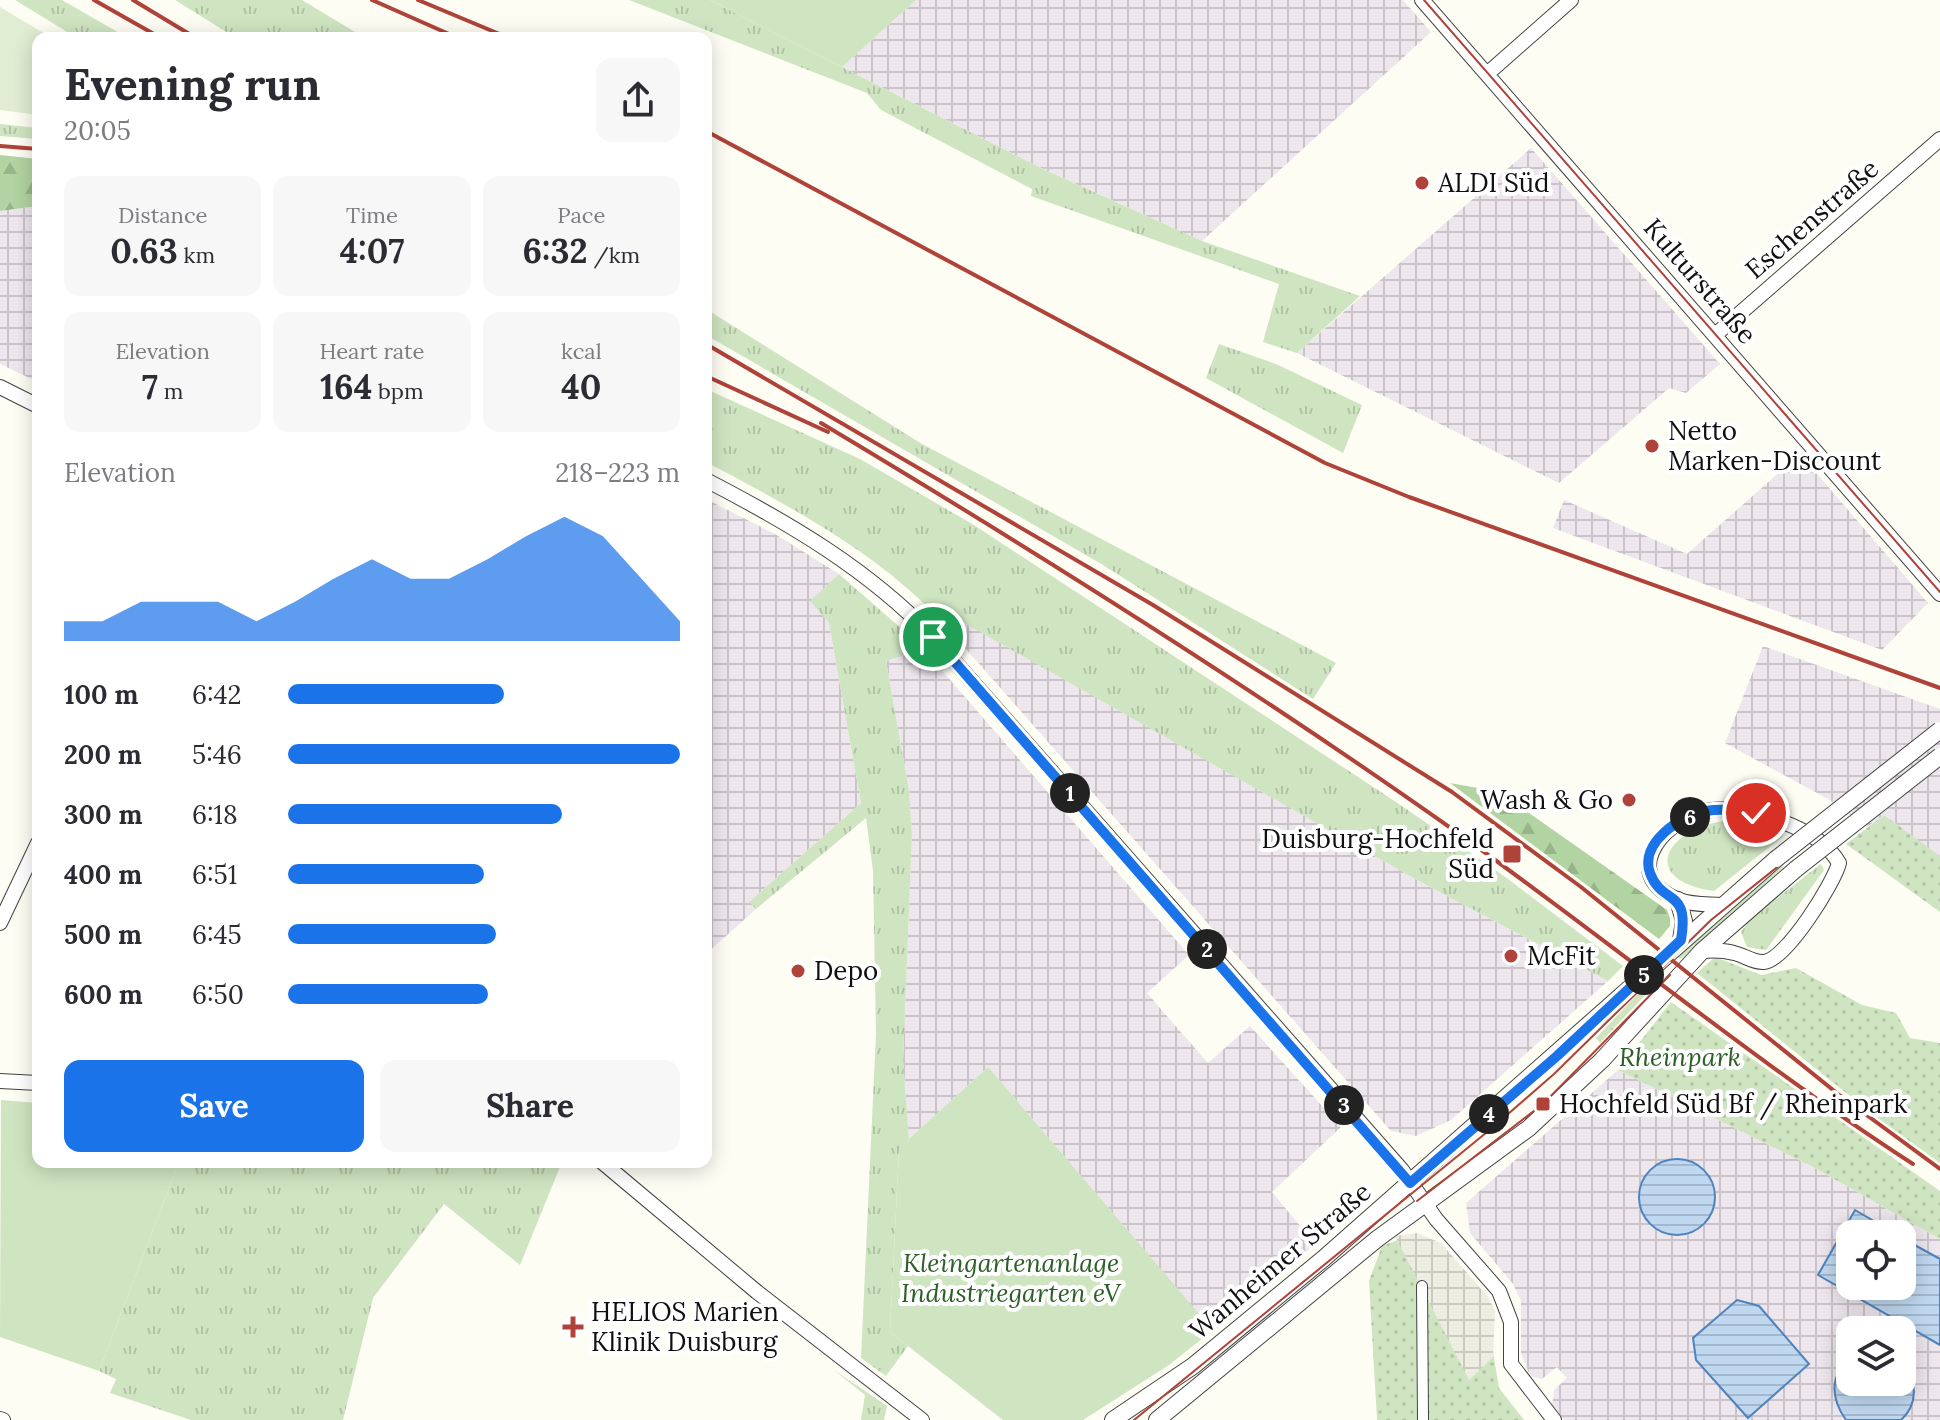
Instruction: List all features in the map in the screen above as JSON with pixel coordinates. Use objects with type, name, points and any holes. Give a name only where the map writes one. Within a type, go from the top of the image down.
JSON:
[{"type":"street","name":"Kulturstraße","points":[[1422,0],[1940,594]]},
{"type":"street","points":[[1487,74],[1571,0]]},
{"type":"street","name":"Eschenstraße","points":[[1715,335],[1940,139]]},
{"type":"street","points":[[0,387],[32,403]]},
{"type":"street","points":[[712,483],[788,522],[865,576],[915,618],[1410,1183],[1499,1291],[1511,1322],[1511,1364],[1523,1385],[1554,1420]]},
{"type":"street","name":"Wanheimer Straße","points":[[1113,1420],[1193,1366],[1557,1056],[1721,905],[1940,730]]},
{"type":"street","name":"Wanheimer Straße","points":[[1157,1420],[1313,1289],[1493,1157],[1563,1097],[1733,921],[1940,756]]},
{"type":"street","points":[[1681,940],[1684,921],[1678,900],[1652,877],[1649,855],[1662,835],[1703,812],[1756,813],[1793,825],[1834,853],[1839,863],[1834,880],[1782,951],[1767,962],[1743,955],[1702,951]]},
{"type":"street","points":[[0,923],[32,856]]},
{"type":"street","points":[[1678,900],[1721,905]]},
{"type":"street","points":[[1733,921],[1735,941],[1743,955]]},
{"type":"street","points":[[0,1081],[32,1083]]},
{"type":"street","points":[[609,1168],[757,1292],[922,1420]]},
{"type":"street","points":[[1422,1286],[1423,1420]]},
{"type":"shaded area","points":[[916,0],[1403,0],[1431,32],[1202,241],[1039,167],[842,67]]},
{"type":"shaded area","points":[[1531,148],[1720,364],[1686,393],[1669,388],[1559,483],[1297,353]]},
{"type":"shaded area","points":[[32,207],[32,379],[0,364],[0,211]]},
{"type":"shaded area","points":[[1800,454],[1928,603],[1882,650],[1553,528],[1564,500],[1687,554]]},
{"type":"shaded area","points":[[712,502],[775,534],[839,574],[811,601],[829,623],[861,803],[750,901],[756,909],[712,949]]},
{"type":"shaded area","points":[[952,615],[1417,880],[1608,981],[1451,1120],[1416,1136],[1391,1131],[943,623]]},
{"type":"shaded area","points":[[919,644],[1189,955],[1147,993],[1172,1022],[1208,1063],[1250,1026],[1341,1127],[1272,1192],[1315,1244],[1214,1332],[988,1067],[909,1139],[903,1061],[912,835],[909,790],[886,661],[906,655]]},
{"type":"shaded area","points":[[1763,646],[1940,709],[1940,857],[1884,815],[1867,827],[1828,799],[1725,743]]},
{"type":"shaded area","points":[[1618,1070],[1813,1167],[1906,1220],[1836,1220],[1836,1300],[1916,1300],[1916,1225],[1940,1239],[1940,1420],[1564,1420],[1552,1407],[1554,1390],[1567,1378],[1557,1367],[1542,1379],[1530,1376],[1521,1353],[1521,1301],[1513,1284],[1470,1233],[1466,1203]]},
{"type":"shaded area","points":[[1417,1233],[1441,1243],[1488,1297],[1495,1311],[1493,1357],[1469,1380],[1395,1236]]},
{"type":"green space","points":[[15,0],[62,0],[118,32],[67,32]]},
{"type":"green space","points":[[175,0],[302,0],[355,32],[226,32]]},
{"type":"green space","points":[[629,0],[710,0],[1039,167],[1202,241],[1360,296],[1297,353],[1263,342],[1279,284],[1031,196],[1032,189],[881,110],[867,93]]},
{"type":"green space","points":[[710,0],[916,0],[842,67]]},
{"type":"green space","points":[[0,7],[42,32],[32,32],[32,114],[0,110]]},
{"type":"green space","points":[[0,124],[32,127],[32,139],[0,136]]},
{"type":"green space","points":[[0,155],[32,158],[32,207],[0,211]]},
{"type":"green space","points":[[712,313],[922,444],[1336,663],[1313,699],[1103,565],[712,338]]},
{"type":"green space","points":[[1219,344],[1276,364],[1362,405],[1343,453],[1206,378]]},
{"type":"green space","points":[[712,392],[860,459],[974,525],[1393,800],[1504,876],[1623,966],[1608,981],[1417,880],[952,616],[943,623],[891,574],[801,514],[712,465]]},
{"type":"green space","points":[[839,574],[919,644],[906,655],[886,661],[909,790],[912,835],[903,1061],[909,1139],[899,1149],[890,1332],[908,1346],[886,1376],[861,1358],[876,1033],[873,871],[866,818],[756,909],[749,902],[861,803],[829,623],[810,601]]},
{"type":"green space","points":[[1450,783],[1489,790],[1509,799],[1667,910],[1670,926],[1659,939]]},
{"type":"green space","points":[[1884,815],[1940,856],[1940,912],[1846,844]]},
{"type":"green space","points":[[1724,821],[1759,827],[1783,836],[1714,891],[1690,885],[1675,877],[1668,866],[1668,855],[1675,844],[1703,826]]},
{"type":"green space","points":[[1821,864],[1824,870],[1766,950],[1747,947],[1741,932],[1750,919]]},
{"type":"green space","points":[[1781,866],[1784,867],[1681,959],[1676,956]]},
{"type":"green space","name":"Rheinpark","points":[[1715,957],[1761,975],[1796,968],[1862,1005],[1896,1013],[1910,1038],[1940,1043],[1940,1163],[1871,1113],[1697,973]]},
{"type":"green space","points":[[1646,985],[1651,989],[1600,1043],[1596,1038]]},
{"type":"green space","name":"Rheinpark","points":[[1671,1002],[1940,1191],[1940,1239],[1916,1225],[1916,1220],[1906,1220],[1813,1167],[1618,1070]]},
{"type":"green space","name":"Kleingartenanlage Industriegarten eV","points":[[988,1067],[1213,1330],[1169,1365],[1083,1420],[1003,1420],[890,1332],[899,1148]]},
{"type":"green space","points":[[1,1100],[32,1103],[32,1168],[177,1168],[99,1371],[0,1337]]},
{"type":"green space","points":[[177,1168],[560,1168],[520,1265],[444,1204],[373,1298],[343,1420],[191,1420],[110,1393],[116,1379],[99,1371]]},
{"type":"green space","points":[[1403,1238],[1493,1352],[1499,1388],[1524,1420],[1377,1420],[1369,1281],[1382,1246]]},
{"type":"green space","points":[[834,1370],[887,1406],[884,1420],[861,1420],[865,1395]]},
{"type":"water","points":[[1677,1159],[1691,1162],[1704,1170],[1712,1183],[1715,1197],[1712,1211],[1704,1224],[1691,1232],[1677,1235],[1663,1232],[1650,1224],[1642,1211],[1639,1197],[1642,1183],[1650,1170],[1663,1162]]},
{"type":"water","points":[[1855,1210],[1872,1220],[1849,1220]]},
{"type":"water","points":[[1836,1243],[1836,1285],[1818,1275]]},
{"type":"water","points":[[1916,1246],[1940,1259],[1940,1345],[1916,1331],[1916,1316],[1889,1316],[1862,1300],[1916,1300]]},
{"type":"water","points":[[1737,1300],[1759,1306],[1809,1364],[1748,1418],[1696,1360],[1693,1338]]},
{"type":"water","points":[[1836,1380],[1836,1396],[1914,1396],[1913,1400],[1901,1420],[1846,1420],[1837,1404],[1834,1388]]},
{"type":"tram line","points":[[1424,0],[1940,592]]},
{"type":"tram line","points":[[1134,1420],[1492,1128],[1554,1074],[1711,920],[1940,737]]},
{"type":"tram line","points":[[1417,1201],[1543,1104],[1670,975]]},
{"type":"railway","points":[[94,0],[150,32]]},
{"type":"railway","points":[[133,0],[186,32]]},
{"type":"railway","points":[[372,0],[444,32]]},
{"type":"railway","points":[[418,0],[495,32]]},
{"type":"railway","points":[[712,134],[1325,463],[1409,497],[1940,688]]},
{"type":"railway","points":[[0,146],[32,149]]},
{"type":"railway","points":[[712,348],[1153,605],[1452,792],[1581,887],[1838,1094],[1940,1169]]},
{"type":"railway","points":[[712,379],[828,432]]},
{"type":"railway","points":[[821,423],[1065,572],[1384,781],[1798,1085],[1913,1164]]},
{"type":"place","name":"ALDI Süd","points":[[1422,183]]},
{"type":"place","name":"Netto Marken-Discount","points":[[1652,446]]},
{"type":"place","name":"Wash & Go","points":[[1629,800]]},
{"type":"place","name":"Duisburg-Hochfeld Süd","points":[[1512,854]]},
{"type":"place","name":"McFit","points":[[1511,956]]},
{"type":"place","name":"Depo","points":[[798,971]]},
{"type":"place","name":"Hochfeld Süd Bf / Rheinpark","points":[[1543,1104]]},
{"type":"place","name":"HELIOS Marien Klinik Duisburg","points":[[573,1327]]},
{"type":"route","points":[[933,637],[1402,1170],[1410,1183],[1557,1056],[1681,940],[1684,921],[1678,900],[1659,886],[1649,868],[1649,855],[1662,835],[1676,824],[1703,812],[1756,813]]}]
